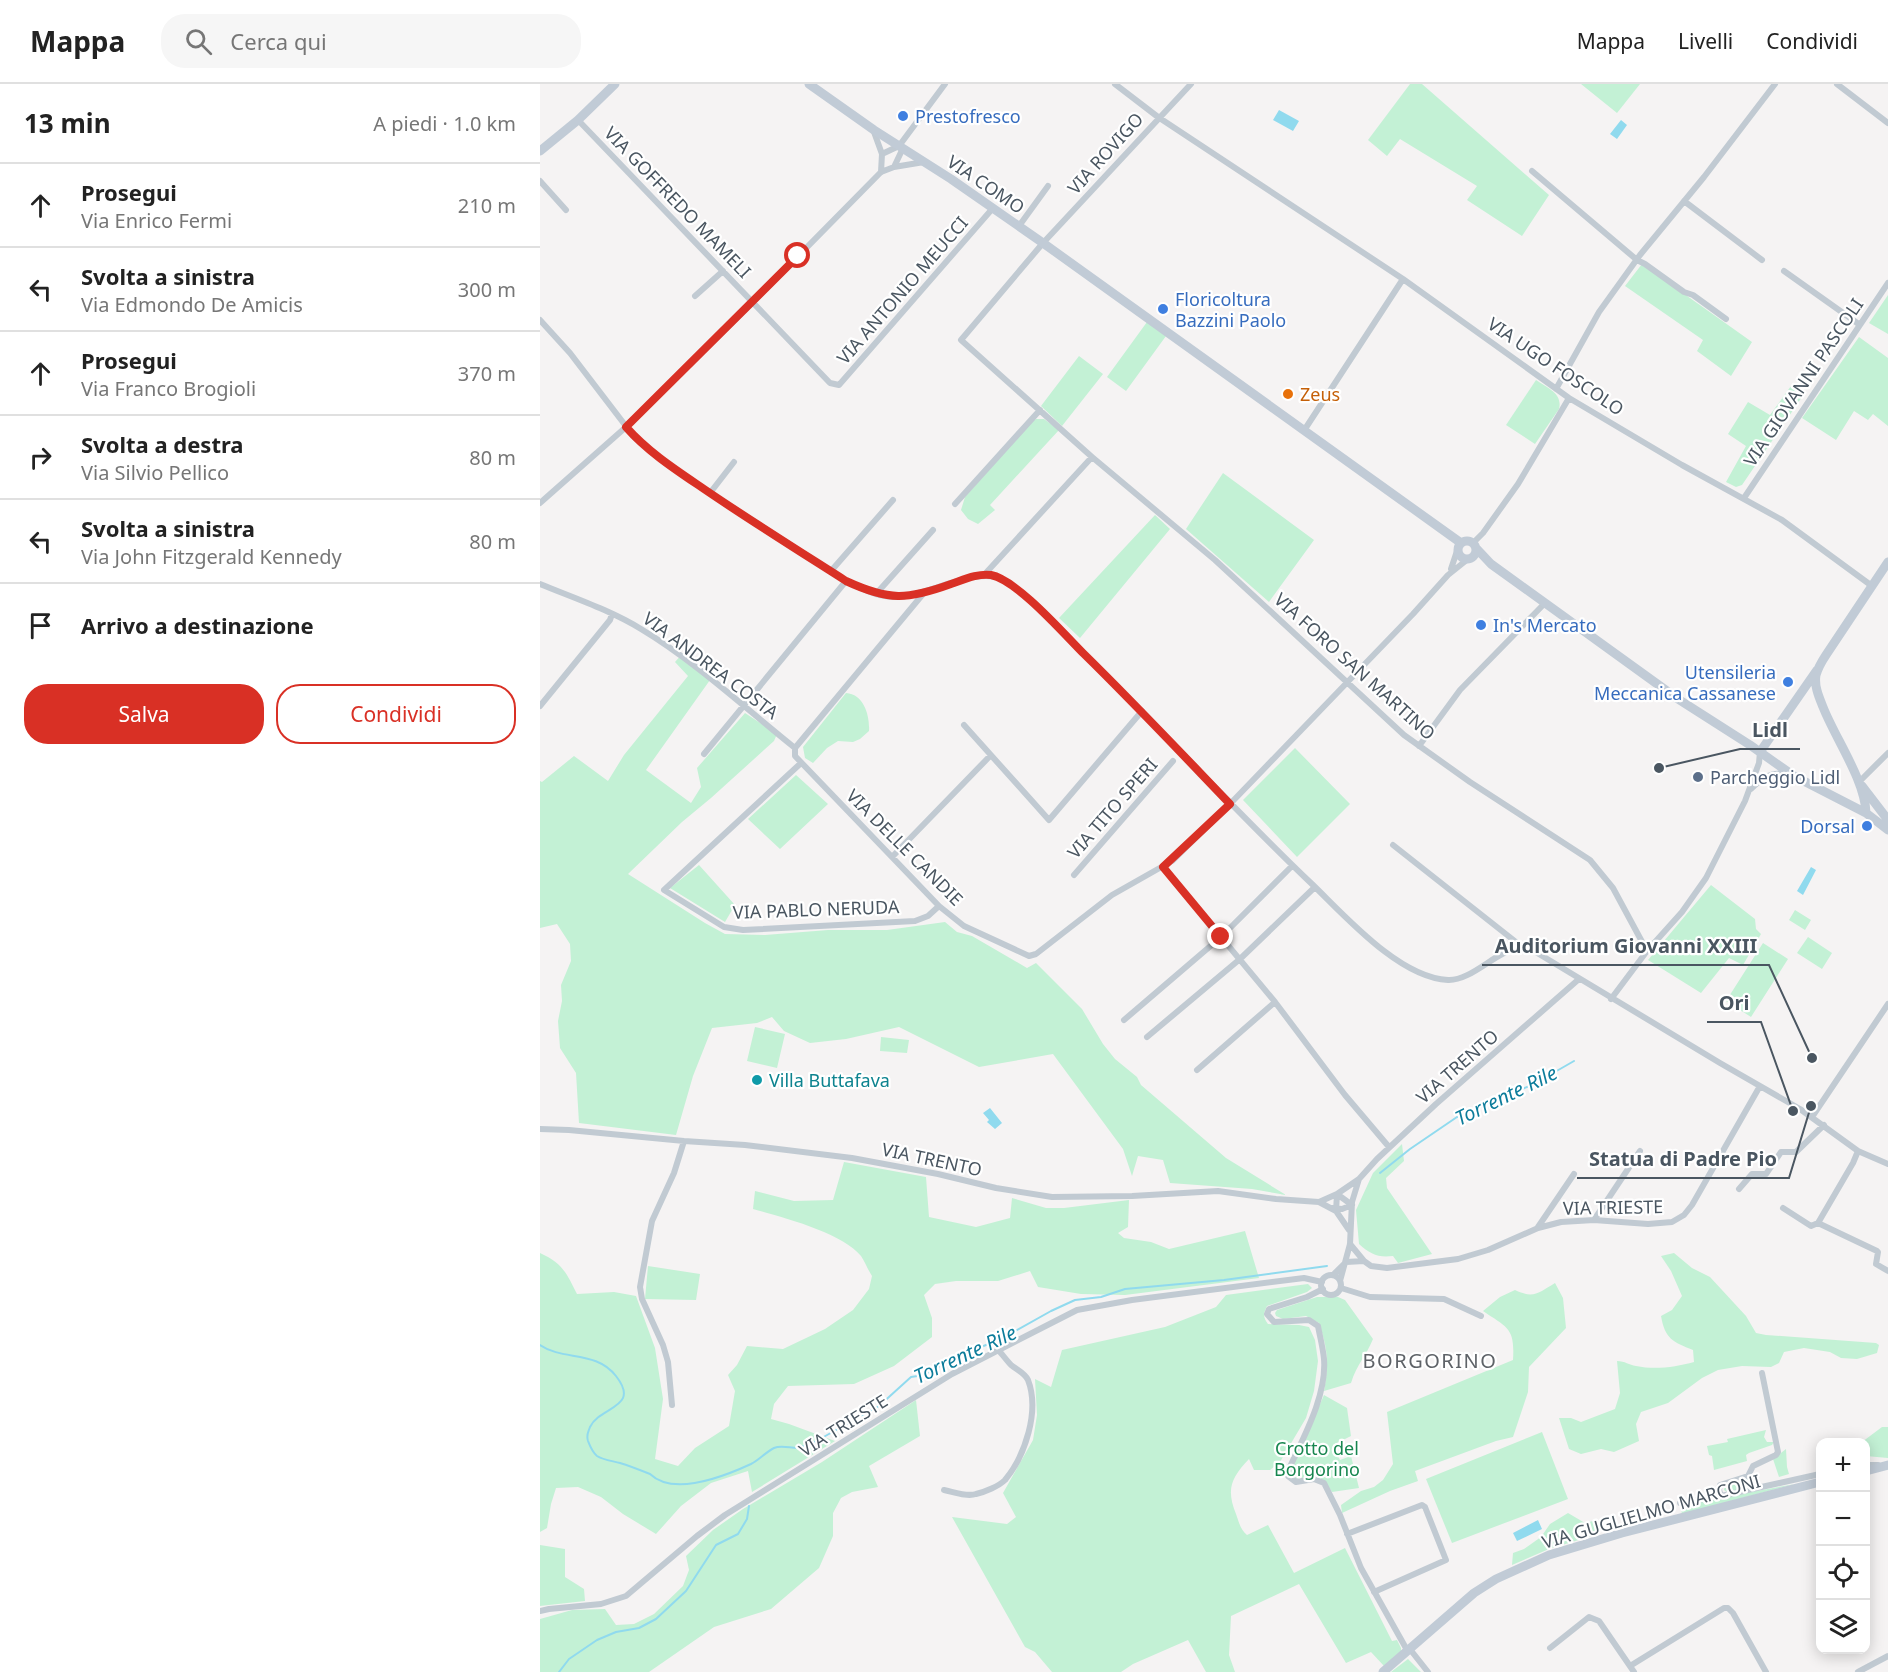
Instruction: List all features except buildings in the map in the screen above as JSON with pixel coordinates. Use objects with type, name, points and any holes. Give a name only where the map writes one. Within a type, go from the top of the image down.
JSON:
[{"type":"main road","points":[[540,151],[578,120],[615,84]]},
{"type":"main road","name":"VIA COMO","points":[[809,84],[874,130],[993,207],[1143,313],[1305,429],[1459,547]]},
{"type":"main road","points":[[1491,564],[1460,556],[1459,547],[1467,541],[1474,545],[1491,564],[1684,703],[1794,777],[1866,813],[1888,830]]},
{"type":"main road","points":[[1469,559],[1475,554],[1474,545]]},
{"type":"main road","points":[[1760,752],[1888,562]]},
{"type":"main road","points":[[1818,668],[1816,677],[1820,697],[1859,782],[1866,804],[1866,813]]},
{"type":"main road","points":[[1859,782],[1888,820]]},
{"type":"main road","points":[[1870,1470],[1888,1465]]},
{"type":"main road","name":"VIA GUGLIELMO MARCONI","points":[[1383,1672],[1474,1593],[1496,1579],[1549,1555],[1622,1533],[1816,1483]]},
{"type":"street","points":[[894,167],[901,147],[945,84]]},
{"type":"street","name":"VIA UGO FOSCOLO","points":[[1116,84],[1158,117],[1403,279],[1569,398],[1682,465],[1782,520],[1872,586]]},
{"type":"street","name":"VIA ROVIGO","points":[[1043,243],[1191,84]]},
{"type":"street","points":[[1556,389],[1599,312],[1775,84]]},
{"type":"street","points":[[1837,84],[1888,123]]},
{"type":"street","name":"VIA GOFFREDO MAMELI","points":[[578,120],[830,383]]},
{"type":"street","points":[[874,130],[882,154],[881,171]]},
{"type":"street","points":[[882,154],[901,147]]},
{"type":"street","points":[[540,503],[626,427],[881,171],[925,162]]},
{"type":"street","points":[[1532,171],[1637,260],[1726,319]]},
{"type":"street","points":[[540,181],[566,210]]},
{"type":"street","points":[[1019,226],[1048,186]]},
{"type":"street","points":[[540,193],[546,187]]},
{"type":"street","points":[[1683,201],[1762,260]]},
{"type":"street","name":"VIA ANTONIO MEUCCI","points":[[830,383],[839,385],[993,207]]},
{"type":"street","name":"VIA FORO SAN MARTINO","points":[[1043,243],[961,340],[1092,456],[1215,560],[1404,735],[1470,782],[1590,860],[1613,888],[1647,951]]},
{"type":"street","points":[[695,296],[723,271]]},
{"type":"street","points":[[1784,271],[1860,325]]},
{"type":"street","points":[[1305,429],[1403,279]]},
{"type":"street","name":"VIA GIOVANNI PASCOLI","points":[[1744,498],[1888,284]]},
{"type":"street","points":[[540,320],[570,353],[635,438],[663,461],[710,493],[846,581],[876,594],[897,597],[912,596],[984,575],[1000,578],[1012,586],[1049,618],[1292,866],[1380,948],[1403,963],[1437,978],[1450,980],[1463,978],[1503,951],[1521,946]]},
{"type":"street","points":[[1474,545],[1518,484],[1569,398]]},
{"type":"street","points":[[955,504],[1040,410]]},
{"type":"street","points":[[984,575],[1092,456]]},
{"type":"street","points":[[710,493],[734,462]]},
{"type":"street","points":[[831,571],[893,500]]},
{"type":"street","points":[[876,594],[933,530]]},
{"type":"street","points":[[1448,574],[1459,547]]},
{"type":"street","points":[[1389,1147],[1345,1095],[1275,1002],[1163,867],[1230,804],[1448,574],[1469,559]]},
{"type":"street","points":[[704,753],[846,581]]},
{"type":"street","name":"VIA ANDREA COSTA","points":[[540,584],[612,614],[658,640],[716,683],[795,748]]},
{"type":"street","points":[[801,763],[795,756],[795,748],[923,593]]},
{"type":"street","points":[[1419,746],[1460,690],[1545,603]]},
{"type":"street","points":[[540,706],[610,620],[612,614]]},
{"type":"street","points":[[963,725],[1049,820],[1142,711]]},
{"type":"street","points":[[1611,999],[1647,951],[1682,912],[1706,878],[1748,792],[1761,758],[1760,752]]},
{"type":"street","points":[[1859,782],[1888,753]]},
{"type":"street","points":[[892,857],[990,756]]},
{"type":"street","name":"VIA TITO SPERI","points":[[1074,875],[1173,761]]},
{"type":"street","points":[[1748,792],[1767,772],[1772,761]]},
{"type":"street","name":"VIA DELLE CANDIE","points":[[801,763],[939,906],[964,926],[1029,956],[1036,954],[1112,895],[1163,867]]},
{"type":"street","name":"VIA PABLO NERUDA","points":[[801,763],[664,890],[724,927],[743,930],[915,921],[928,916],[939,906]]},
{"type":"street","points":[[1761,779],[1777,772],[1794,777]]},
{"type":"street","points":[[1392,846],[1521,946],[1534,951],[1812,1117],[1858,1150],[1888,1164]]},
{"type":"street","points":[[1124,1020],[1221,937],[1292,866]]},
{"type":"street","points":[[1147,1037],[1240,959],[1315,887]]},
{"type":"street","name":"VIA TRENTO","points":[[1319,1202],[1337,1194],[1359,1179],[1389,1147],[1436,1104],[1579,979]]},
{"type":"street","points":[[1197,1070],[1275,1002]]},
{"type":"street","points":[[1812,1117],[1888,1004]]},
{"type":"street","name":"VIA TRIESTE","points":[[1346,1262],[1364,1261],[1371,1266],[1388,1268],[1458,1259],[1488,1251],[1538,1228],[1561,1222],[1594,1220],[1648,1224],[1672,1222],[1684,1215],[1719,1161],[1760,1086]]},
{"type":"street","points":[[1739,1189],[1752,1174],[1766,1174],[1781,1152],[1796,1152],[1824,1125]]},
{"type":"street","name":"VIA TRENTO","points":[[540,1129],[745,1145],[852,1158],[938,1174],[996,1188],[1053,1197],[1132,1196],[1218,1191],[1319,1202],[1334,1209],[1350,1230]]},
{"type":"street","points":[[672,1405],[668,1362],[663,1345],[642,1299],[640,1287],[652,1221],[674,1173],[684,1141]]},
{"type":"street","points":[[1783,1208],[1810,1226],[1818,1223],[1853,1163],[1858,1150]]},
{"type":"street","points":[[1594,1220],[1640,1151]]},
{"type":"street","points":[[1538,1228],[1574,1174]]},
{"type":"street","name":"VIA TRENTO","points":[[1346,1262],[1350,1244],[1352,1205],[1359,1179]]},
{"type":"street","points":[[1337,1194],[1352,1205],[1334,1209],[1337,1194]]},
{"type":"street","points":[[1818,1223],[1878,1252],[1876,1264],[1888,1271]]},
{"type":"street","points":[[1350,1244],[1364,1261]]},
{"type":"street","points":[[1346,1262],[1333,1275],[1326,1277],[1322,1285],[1307,1297],[1269,1309],[1267,1314],[1274,1322],[1309,1320],[1318,1326],[1324,1359],[1323,1381],[1312,1419],[1288,1471],[1288,1476],[1296,1482],[1314,1479],[1324,1483],[1361,1568],[1374,1592],[1408,1649],[1428,1672]]},
{"type":"street","points":[[1322,1285],[1327,1294],[1333,1294],[1341,1284],[1346,1262]]},
{"type":"street","points":[[1333,1275],[1341,1284],[1370,1297],[1444,1299],[1481,1316]]},
{"type":"street","name":"VIA TRIESTE","points":[[540,1611],[601,1604],[626,1596],[725,1515],[952,1374],[1077,1310],[1132,1300],[1304,1278],[1322,1285]]},
{"type":"street","points":[[944,1490],[974,1495],[1003,1482],[1022,1453],[1032,1416],[1029,1386],[1026,1377],[999,1351]]},
{"type":"street","points":[[1720,1496],[1720,1485],[1748,1476],[1753,1466],[1776,1455],[1778,1447],[1762,1373]]},
{"type":"street","points":[[1870,1465],[1888,1465]]},
{"type":"street","points":[[1680,1503],[1816,1475]]},
{"type":"street","points":[[1347,1534],[1422,1505],[1425,1507],[1446,1560],[1374,1592]]},
{"type":"street","points":[[1550,1648],[1589,1617],[1594,1618],[1599,1621],[1632,1669],[1724,1608],[1728,1608],[1766,1672]]},
{"type":"street","points":[[1858,1672],[1888,1656]]},
{"type":"green space","points":[[1410,84],[1422,84],[1549,195],[1522,236],[1467,200],[1477,186],[1400,139],[1387,156],[1368,140]]},
{"type":"green space","points":[[1581,84],[1640,84],[1617,113]]},
{"type":"green space","points":[[1642,264],[1752,342],[1731,376],[1697,351],[1703,340],[1625,286]]},
{"type":"green space","points":[[1888,295],[1888,334],[1869,323]]},
{"type":"green space","points":[[1147,322],[1166,336],[1126,391],[1107,377]]},
{"type":"green space","points":[[1859,337],[1888,358],[1888,426],[1873,414],[1868,420],[1854,411],[1836,440],[1802,418]]},
{"type":"green space","points":[[1079,356],[1103,374],[1062,426],[1041,406]]},
{"type":"green space","points":[[1536,380],[1553,392],[1560,403],[1559,409],[1535,444],[1506,425]]},
{"type":"green space","points":[[1791,386],[1804,394],[1742,485],[1736,487],[1726,482],[1746,446],[1728,434],[1748,402],[1770,415]]},
{"type":"green space","points":[[1036,419],[1044,419],[1059,430],[990,505],[995,510],[978,524],[968,519],[961,510],[965,497]]},
{"type":"green space","points":[[1223,473],[1314,540],[1269,602],[1186,529]]},
{"type":"green space","points":[[1155,515],[1170,529],[1080,638],[1059,618]]},
{"type":"green space","points":[[683,653],[710,680],[646,770],[691,803],[701,787],[697,768],[745,713],[777,734],[774,741],[682,822],[628,874],[725,934],[765,935],[828,930],[887,930],[945,922],[957,932],[972,936],[1027,968],[1036,963],[1082,1009],[1103,1044],[1115,1059],[1137,1077],[1141,1085],[1226,1158],[1286,1195],[1252,1189],[1170,1183],[1163,1160],[1138,1156],[1132,1176],[1123,1149],[1053,1054],[979,1067],[899,1027],[846,1039],[810,1043],[784,1031],[772,1017],[757,1023],[712,1028],[693,1076],[676,1135],[579,1123],[576,1073],[560,1048],[558,1021],[562,1001],[561,985],[571,961],[570,944],[557,924],[540,928],[540,781],[542,782],[574,756],[608,781],[624,755],[688,676],[675,662]]},
{"type":"green space","points":[[846,693],[857,697],[865,707],[869,731],[853,742],[838,741],[827,748],[813,763],[805,758],[803,747]]},
{"type":"green space","points":[[1295,748],[1350,804],[1297,857],[1243,800]]},
{"type":"green space","points":[[796,775],[828,804],[780,849],[748,819]]},
{"type":"green space","points":[[699,865],[735,905],[725,922],[670,888]]},
{"type":"green space","points":[[1711,885],[1755,919],[1756,929],[1761,934],[1743,965],[1729,958],[1701,993],[1648,960]]},
{"type":"green space","points":[[1795,910],[1811,920],[1805,930],[1789,920]]},
{"type":"green space","points":[[1808,937],[1832,953],[1822,969],[1797,953]]},
{"type":"green space","points":[[1763,943],[1788,959],[1751,1017],[1726,1001]]},
{"type":"green space","points":[[755,1027],[785,1034],[777,1068],[747,1061]]},
{"type":"green space","points":[[881,1037],[909,1040],[907,1053],[880,1051]]},
{"type":"green space","points":[[1402,1144],[1404,1161],[1386,1178],[1387,1188],[1432,1254],[1398,1263],[1393,1256],[1374,1254],[1359,1244],[1356,1210],[1373,1173]]},
{"type":"green space","points":[[844,1162],[926,1177],[929,1217],[976,1227],[1010,1218],[1012,1198],[1046,1208],[1129,1200],[1128,1227],[1118,1233],[1124,1238],[1151,1242],[1169,1249],[1245,1231],[1259,1278],[1125,1295],[1081,1294],[1038,1287],[1030,1271],[998,1281],[956,1281],[935,1284],[924,1295],[932,1318],[932,1337],[894,1366],[854,1384],[788,1386],[774,1404],[771,1419],[835,1441],[752,1492],[748,1471],[711,1483],[681,1506],[656,1534],[623,1514],[601,1497],[578,1487],[556,1488],[547,1528],[540,1532],[540,1253],[563,1269],[577,1294],[614,1292],[636,1296],[655,1348],[663,1399],[655,1459],[678,1466],[695,1448],[729,1426],[735,1391],[728,1375],[737,1365],[747,1346],[783,1349],[825,1329],[853,1310],[869,1289],[872,1276],[861,1256],[841,1240],[780,1216],[753,1209],[755,1191],[794,1201],[833,1200]]},
{"type":"green space","points":[[1674,1253],[1692,1268],[1710,1277],[1746,1316],[1756,1333],[1876,1343],[1879,1345],[1877,1353],[1857,1359],[1841,1358],[1830,1352],[1804,1348],[1784,1352],[1779,1363],[1771,1367],[1742,1366],[1718,1370],[1702,1378],[1668,1403],[1641,1412],[1636,1424],[1639,1441],[1614,1452],[1601,1449],[1581,1454],[1569,1449],[1559,1418],[1571,1418],[1581,1422],[1615,1409],[1620,1393],[1617,1361],[1651,1368],[1673,1367],[1694,1362],[1693,1350],[1671,1339],[1665,1330],[1661,1316],[1672,1310],[1682,1296],[1671,1271],[1661,1256]]},
{"type":"green space","points":[[648,1266],[700,1274],[696,1300],[645,1299]]},
{"type":"green space","points":[[1555,1283],[1563,1298],[1566,1328],[1529,1367],[1528,1392],[1513,1437],[1415,1471],[1418,1481],[1342,1513],[1341,1505],[1361,1491],[1374,1487],[1383,1480],[1393,1464],[1387,1412],[1513,1360],[1513,1341],[1508,1330],[1483,1311],[1500,1297],[1515,1290],[1532,1294]]},
{"type":"green space","points":[[1308,1284],[1312,1288],[1307,1292],[1267,1306],[1264,1315],[1268,1324],[1309,1327],[1315,1340],[1318,1361],[1314,1391],[1306,1418],[1280,1462],[1270,1470],[1254,1470],[1249,1459],[1234,1478],[1231,1498],[1240,1525],[1247,1535],[1268,1525],[1294,1573],[1345,1548],[1392,1641],[1397,1640],[1401,1651],[1384,1666],[1371,1652],[1346,1663],[1299,1584],[1231,1616],[1229,1655],[1235,1672],[1206,1672],[1188,1640],[1133,1664],[1121,1672],[1052,1672],[1035,1652],[1025,1647],[952,1517],[1007,1524],[1016,1517],[1003,1493],[1033,1440],[1037,1415],[1035,1379],[1051,1387],[1062,1350],[1165,1327],[1216,1307],[1226,1295]]},
{"type":"green space","points":[[1317,1297],[1338,1297],[1345,1300],[1373,1339],[1351,1383],[1324,1391],[1327,1357],[1319,1323],[1306,1316],[1283,1319],[1275,1313],[1277,1310]]},
{"type":"green space","name":"Crotto del Borgorino","points":[[1324,1395],[1347,1408],[1351,1436],[1333,1445],[1340,1460],[1351,1456],[1359,1488],[1332,1492],[1321,1479],[1309,1477],[1296,1479],[1290,1475]]},
{"type":"green space","points":[[916,1400],[920,1436],[869,1466],[878,1487],[852,1492],[841,1498],[833,1513],[833,1536],[819,1568],[771,1609],[714,1627],[649,1672],[540,1672],[540,1619],[572,1610],[605,1609],[616,1625],[634,1624],[654,1614],[683,1586],[689,1570],[686,1556],[713,1530]]},
{"type":"green space","points":[[1882,1427],[1888,1427],[1888,1458],[1870,1456],[1870,1438],[1867,1438]]},
{"type":"green space","points":[[1766,1430],[1764,1437],[1767,1442],[1774,1442],[1772,1445],[1749,1453],[1746,1455],[1747,1461],[1714,1470],[1712,1456],[1709,1455],[1707,1446]]},
{"type":"green space","points":[[1542,1432],[1568,1499],[1452,1543],[1426,1479]]},
{"type":"green space","points":[[1786,1449],[1789,1474],[1779,1477],[1773,1459]]},
{"type":"green space","points":[[1751,1476],[1754,1486],[1727,1492],[1724,1490],[1725,1486],[1743,1482]]},
{"type":"green space","points":[[1795,1484],[1682,1514],[1680,1505]]},
{"type":"green space","points":[[1568,1513],[1585,1523],[1593,1521],[1598,1534],[1549,1549],[1512,1565],[1513,1553],[1524,1549],[1541,1537],[1550,1524]]},
{"type":"green space","points":[[540,1545],[565,1549],[565,1577],[584,1589],[585,1601],[540,1606]]},
{"type":"green space","points":[[1408,1659],[1421,1672],[1391,1672]]},
{"type":"water","points":[[1279,110],[1299,121],[1293,131],[1273,120]]},
{"type":"water","points":[[1621,120],[1627,125],[1617,139],[1610,134]]},
{"type":"water","points":[[1811,867],[1816,870],[1803,895],[1797,891]]},
{"type":"water","points":[[990,1108],[1002,1123],[995,1129],[987,1122],[989,1120],[983,1113]]},
{"type":"water","points":[[1538,1520],[1542,1529],[1517,1541],[1513,1533]]},
{"type":"waterway","name":"Torrente Rile","points":[[1380,1173],[1457,1117],[1534,1084],[1574,1061]]},
{"type":"waterway","name":"Torrente Rile","points":[[540,1345],[559,1353],[599,1362],[616,1376],[622,1387],[624,1395],[621,1401],[595,1420],[590,1427],[587,1439],[597,1456],[650,1474],[660,1481],[686,1484],[714,1479],[740,1469],[774,1448],[797,1448],[811,1444],[879,1406],[911,1377],[924,1375],[956,1357],[1001,1339],[1075,1300],[1101,1297],[1125,1289],[1224,1280],[1327,1266]]},
{"type":"waterway","points":[[559,1672],[569,1659],[597,1640],[616,1632],[639,1628],[656,1619],[686,1591],[716,1545],[738,1534],[747,1519],[749,1506]]},
{"type":"place","name":"Prestofresco","points":[[903,116]]},
{"type":"place","name":"Floricoltura Bazzini Paolo","points":[[1163,309]]},
{"type":"place","name":"Zeus","points":[[1288,394]]},
{"type":"place","name":"In's Mercato","points":[[1481,625]]},
{"type":"place","name":"Utensileria Meccanica Cassanese","points":[[1788,682]]},
{"type":"place","name":"Lidl","points":[[1659,768]]},
{"type":"place","name":"Parcheggio Lidl","points":[[1698,777]]},
{"type":"place","name":"Dorsal","points":[[1867,826]]},
{"type":"place","name":"Auditorium Giovanni XXIII","points":[[1812,1058]]},
{"type":"place","name":"Villa Buttafava","points":[[757,1080]]},
{"type":"place","name":"Statua di Padre Pio","points":[[1811,1106]]},
{"type":"place","name":"Ori","points":[[1793,1111]]},
{"type":"district","name":"BORGORINO","points":[[1430,1360]]},
{"type":"route","points":[[798,256],[626,427],[635,438],[663,461],[710,493],[846,581],[870,592],[882,596],[912,596],[976,576],[989,575],[1000,578],[1012,586],[1049,618],[1116,684],[1230,804],[1163,867],[1221,937]]}]
